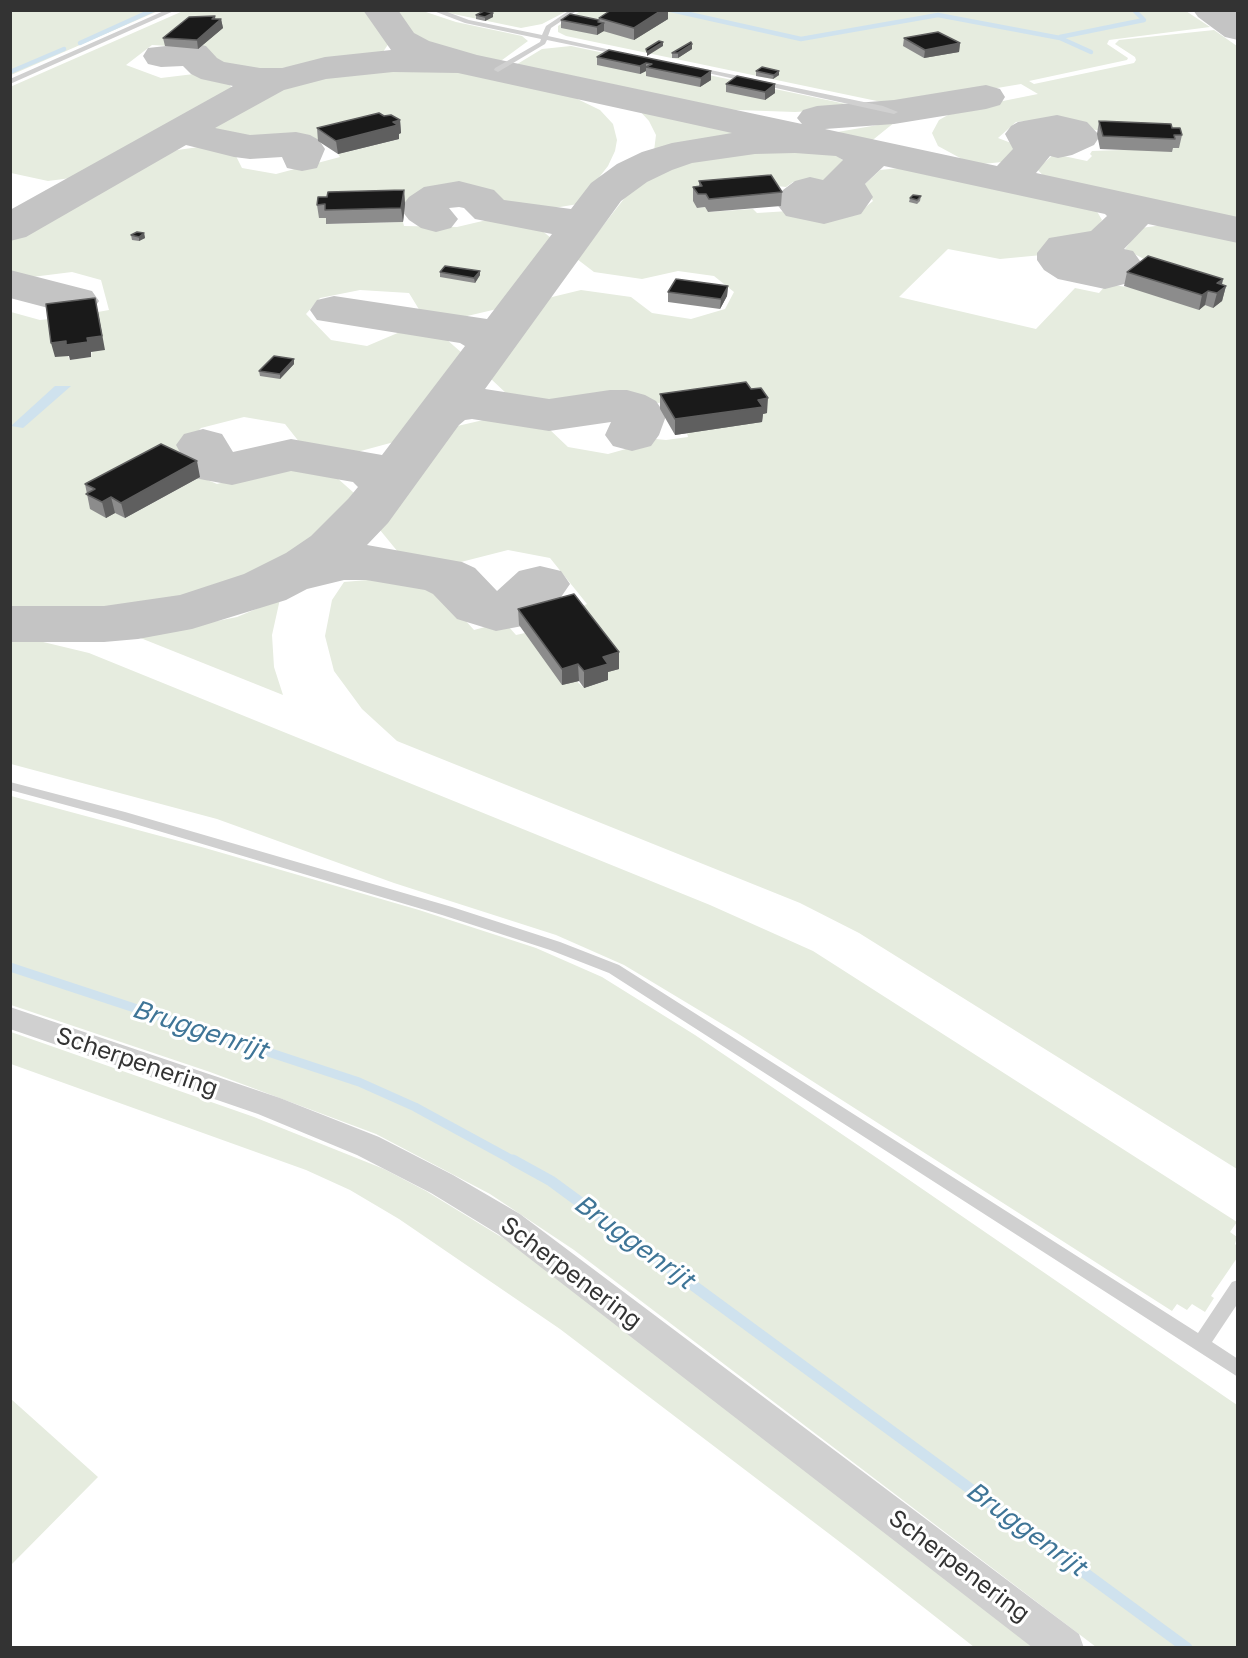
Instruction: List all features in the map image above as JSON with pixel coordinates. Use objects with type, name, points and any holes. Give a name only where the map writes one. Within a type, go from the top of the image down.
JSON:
[{"type":"street","name":"Scherpenering","points":[[10,1018],[269,1106],[368,1146],[442,1184],[509,1224],[1065,1647]]},
{"type":"lane","points":[[10,82],[173,10]]},
{"type":"lane","points":[[434,10],[466,22],[638,57]]},
{"type":"lane","points":[[498,70],[543,43],[548,27],[575,10]]},
{"type":"lane","points":[[685,67],[894,112]]},
{"type":"lane","points":[[10,786],[120,815],[447,911],[555,946],[614,969],[1238,1369]]},
{"type":"lane","points":[[1200,1345],[1238,1287]]},
{"type":"shaded area","points":[[11,10],[158,10],[158,11],[11,75]]},
{"type":"shaded area","points":[[582,10],[1186,11],[1210,27],[1109,40],[1107,44],[1128,58],[1127,60],[1029,81],[1034,84],[1134,63],[1135,57],[1115,44],[1119,40],[1214,30],[1237,46],[1237,221],[1049,182],[1037,169],[1054,154],[1087,161],[1092,156],[1090,154],[1092,151],[1179,148],[1123,131],[1096,130],[1046,119],[1016,122],[998,138],[1019,146],[1002,162],[973,165],[938,146],[932,133],[939,120],[963,109],[1038,94],[1021,84],[896,105],[566,36],[558,32],[558,26]]},
{"type":"shaded area","points":[[183,11],[366,11],[389,43],[383,52],[373,55],[298,67],[247,70],[214,64],[203,48],[152,45],[126,65],[161,78],[194,74],[228,81],[233,91],[79,177],[48,181],[11,173],[10,87]]},
{"type":"shaded area","points":[[393,11],[423,11],[456,22],[522,36],[528,41],[498,63],[484,60],[444,50],[419,40],[411,34]]},
{"type":"shaded area","points":[[439,11],[567,11],[542,24],[521,28]]},
{"type":"shaded area","points":[[571,46],[865,108],[795,112],[708,109],[514,66],[542,49]]},
{"type":"shaded area","points":[[394,67],[462,71],[565,93],[600,110],[613,124],[617,140],[615,151],[608,166],[578,204],[548,209],[507,205],[489,191],[454,187],[421,193],[405,204],[330,205],[327,224],[403,222],[404,226],[457,227],[491,219],[535,225],[551,238],[497,309],[463,317],[420,311],[409,293],[360,290],[320,298],[306,314],[331,340],[367,346],[400,332],[446,339],[462,353],[394,442],[357,452],[300,443],[285,424],[244,417],[201,428],[180,451],[89,499],[125,518],[200,477],[217,484],[278,468],[336,477],[354,493],[324,527],[300,549],[258,572],[191,594],[107,607],[11,609],[11,312],[40,320],[49,319],[70,360],[91,357],[98,312],[109,310],[101,280],[72,272],[32,277],[11,272],[11,239],[163,152],[199,147],[235,154],[242,168],[276,174],[340,157],[338,154],[399,139],[380,126],[318,141],[291,138],[253,142],[218,135],[213,124],[270,92],[308,79],[352,70]]},
{"type":"shaded area","points":[[638,109],[747,132],[654,151],[656,135],[649,121]]},
{"type":"shaded area","points":[[895,122],[869,143],[826,134]]},
{"type":"shaded area","points":[[747,149],[833,152],[846,163],[826,180],[793,182],[786,187],[777,186],[697,208],[705,207],[708,212],[753,209],[757,213],[789,211],[823,219],[856,215],[873,201],[863,186],[880,170],[909,167],[1095,208],[1102,220],[1088,238],[1060,237],[1042,255],[1000,259],[948,249],[899,297],[1036,329],[1075,288],[1099,293],[1107,284],[1133,288],[1159,267],[1125,249],[1141,228],[1170,224],[1237,239],[1237,1169],[859,933],[800,903],[397,741],[362,709],[334,671],[325,636],[332,600],[344,582],[379,579],[439,591],[474,630],[496,624],[508,626],[516,635],[525,633],[584,688],[608,680],[574,610],[587,604],[550,558],[508,550],[457,563],[398,552],[380,530],[453,427],[492,418],[547,427],[568,447],[608,454],[656,439],[688,437],[687,433],[761,421],[690,399],[658,403],[599,394],[561,404],[508,395],[490,378],[548,298],[581,290],[631,297],[652,313],[691,319],[725,309],[734,292],[714,276],[678,271],[642,279],[594,272],[577,259],[630,191],[649,176],[684,160],[725,151]]},
{"type":"shaded area","points":[[280,599],[272,635],[274,667],[283,695],[138,637],[237,617]]},
{"type":"shaded area","points":[[11,640],[39,641],[89,653],[710,905],[813,951],[1237,1222],[1230,1232],[1237,1237],[1235,1244],[1237,1258],[1211,1296],[1214,1298],[1205,1312],[1192,1304],[1187,1310],[1177,1304],[1172,1311],[737,1033],[624,965],[556,935],[394,883],[217,819],[11,764]]},
{"type":"shaded area","points":[[11,796],[205,848],[419,910],[536,948],[602,977],[695,1035],[1237,1405],[1237,1647],[1096,1647],[574,1250],[490,1194],[376,1134],[210,1072],[11,1005]]},
{"type":"shaded area","points":[[11,1032],[254,1117],[384,1169],[426,1191],[516,1246],[1040,1647],[974,1647],[560,1329],[399,1219],[350,1190],[306,1170],[11,1064]]},
{"type":"shaded area","points":[[11,1399],[98,1477],[11,1565]]},
{"type":"water","points":[[55,386],[71,386],[23,428],[11,426]]},
{"type":"building","points":[[611,10],[662,10],[634,28],[599,18]]},
{"type":"building","points":[[484,11],[493,13],[485,17],[476,15]]},
{"type":"building","points":[[570,14],[604,23],[597,27],[561,20]]},
{"type":"building","points":[[215,16],[212,19],[221,19],[197,40],[163,38],[189,17]]},
{"type":"building","points":[[938,32],[960,43],[925,50],[904,38]]},
{"type":"building","points":[[659,41],[663,42],[647,52],[646,49]]},
{"type":"building","points":[[691,42],[692,44],[678,53],[672,53]]},
{"type":"building","points":[[609,50],[711,71],[701,78],[646,67],[652,64],[646,63],[640,66],[597,57]]},
{"type":"building","points":[[762,67],[779,71],[774,75],[756,71]]},
{"type":"building","points":[[737,76],[775,84],[765,92],[726,84]]},
{"type":"building","points":[[379,113],[384,116],[391,115],[400,120],[393,122],[398,125],[336,141],[317,128]]},
{"type":"building","points":[[1099,121],[1171,124],[1172,128],[1180,128],[1182,135],[1174,135],[1175,139],[1103,136]]},
{"type":"building","points":[[771,175],[782,192],[709,199],[706,194],[698,194],[693,187],[702,186],[699,181]]},
{"type":"building","points":[[404,190],[401,208],[325,210],[325,204],[317,205],[318,197],[327,197],[328,192]]},
{"type":"building","points":[[913,195],[921,196],[917,200],[910,198]]},
{"type":"building","points":[[137,232],[144,233],[139,237],[131,235]]},
{"type":"building","points":[[1148,256],[1223,279],[1217,283],[1226,286],[1217,293],[1208,291],[1202,295],[1127,272]]},
{"type":"building","points":[[445,266],[480,271],[474,278],[440,272]]},
{"type":"building","points":[[676,279],[728,286],[721,299],[668,292]]},
{"type":"building","points":[[95,298],[102,336],[87,338],[88,342],[66,345],[66,341],[51,343],[46,304]]},
{"type":"building","points":[[274,356],[294,359],[280,374],[259,371]]},
{"type":"building","points":[[746,382],[751,389],[761,388],[768,398],[758,400],[763,407],[675,419],[660,394]]},
{"type":"building","points":[[161,444],[197,461],[121,503],[111,497],[102,502],[86,494],[95,489],[85,484]]},
{"type":"building","points":[[574,594],[619,652],[603,657],[608,664],[584,671],[578,664],[562,669],[518,609]]},
{"type":"waterway","points":[[80,43],[153,10]]},
{"type":"waterway","points":[[671,10],[801,39],[938,15],[1060,38],[1091,52]]},
{"type":"waterway","points":[[1060,37],[1144,20],[1134,10]]},
{"type":"waterway","points":[[10,72],[64,49]]},
{"type":"waterway","name":"Bruggenrijt","points":[[10,967],[359,1082],[415,1107],[516,1162]]},
{"type":"waterway","name":"Bruggenrijt","points":[[513,1160],[551,1181],[1187,1648]]},
{"type":"taxiway","points":[[380,10],[401,41],[416,49],[470,65],[840,145]]},
{"type":"taxiway","points":[[1210,10],[1238,29]]},
{"type":"taxiway","points":[[161,56],[193,54],[204,66],[214,71],[260,79],[283,79]]},
{"type":"taxiway","points":[[283,79],[325,68],[363,63],[393,61],[454,63]]},
{"type":"taxiway","points":[[195,123],[255,89],[283,79]]},
{"type":"taxiway","points":[[817,118],[894,112],[986,97]]},
{"type":"taxiway","points":[[10,228],[195,123]]},
{"type":"taxiway","points":[[195,123],[188,129],[192,134],[234,145],[250,147],[296,144],[305,149],[302,159]]},
{"type":"taxiway","points":[[1029,185],[1019,181],[1012,174],[1035,149],[1026,139],[1025,134],[1032,130],[1057,127],[1073,130],[1080,136],[1058,146]]},
{"type":"taxiway","points":[[575,234],[606,192],[632,173],[657,161],[686,152],[755,142],[795,141],[840,145]]},
{"type":"taxiway","points":[[840,145],[848,146]]},
{"type":"taxiway","points":[[840,145],[848,146]]},
{"type":"taxiway","points":[[810,190],[798,199],[801,207],[824,211],[846,205],[852,197],[843,182],[867,161],[867,157],[848,146]]},
{"type":"taxiway","points":[[848,146],[1238,230]]},
{"type":"taxiway","points":[[436,219],[424,211],[424,206],[439,196],[459,194],[479,199],[490,210],[560,220],[574,228],[575,234]]},
{"type":"taxiway","points":[[1103,201],[1120,205],[1131,217],[1105,243],[1065,248],[1060,253],[1060,260],[1074,269],[1105,275],[1116,272],[1117,261]]},
{"type":"taxiway","points":[[490,348],[575,234]]},
{"type":"taxiway","points":[[10,284],[75,301]]},
{"type":"taxiway","points":[[334,310],[473,330],[489,339],[490,348]]},
{"type":"taxiway","points":[[440,414],[490,348]]},
{"type":"taxiway","points":[[440,414],[448,408],[472,403],[549,415],[610,406],[627,406],[638,412],[640,416],[632,435]]},
{"type":"taxiway","points":[[10,624],[104,624],[138,621],[192,611],[265,587],[307,566],[332,548],[368,511],[440,414]]},
{"type":"taxiway","points":[[203,445],[213,466],[232,469],[291,455],[368,468],[385,477],[385,486]]},
{"type":"taxiway","points":[[292,575],[343,562],[366,562],[441,575],[454,581],[478,606],[496,613],[511,611],[540,584]]}]
